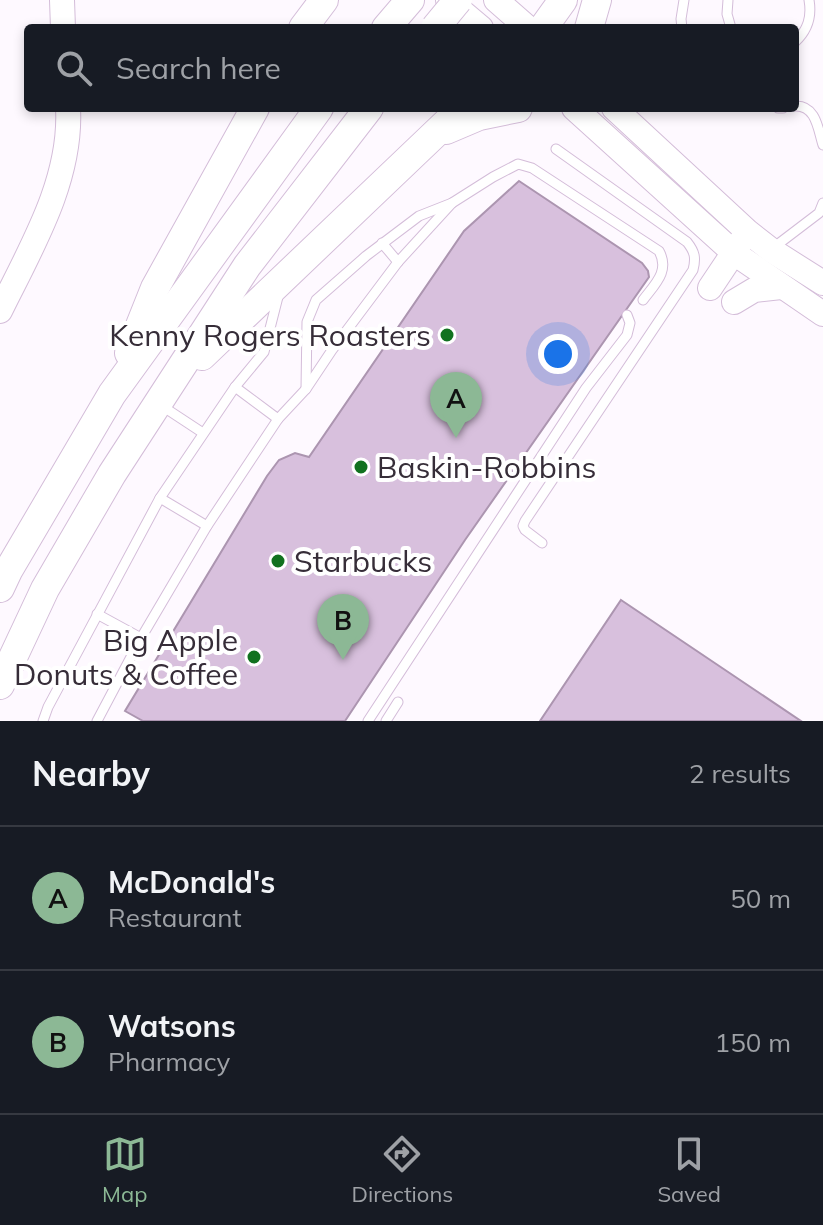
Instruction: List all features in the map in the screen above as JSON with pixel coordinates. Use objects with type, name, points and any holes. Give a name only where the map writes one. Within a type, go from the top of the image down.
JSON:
[{"type":"main road","points":[[389,24],[410,0]]},
{"type":"main road","points":[[438,24],[458,0]]},
{"type":"main road","points":[[546,24],[563,0]]},
{"type":"main road","points":[[590,24],[597,0]]},
{"type":"main road","points":[[112,394],[155,288],[253,112]]},
{"type":"main road","points":[[0,588],[112,394],[316,112]]},
{"type":"main road","points":[[163,396],[458,112]]},
{"type":"main road","points":[[435,134],[479,116],[498,112]]},
{"type":"main road","points":[[0,685],[45,589],[112,474],[247,266],[364,114]]},
{"type":"street","points":[[62,0],[63,24]]},
{"type":"street","points":[[448,0],[476,24]]},
{"type":"street","points":[[496,0],[523,24]]},
{"type":"street","points":[[0,311],[32,247],[61,176],[69,127],[68,112]]},
{"type":"street","points":[[578,112],[734,253],[823,314]]},
{"type":"street","points":[[618,112],[748,232],[823,283]]},
{"type":"street","points":[[706,228],[714,253],[710,288],[748,232]]},
{"type":"street","points":[[756,270],[771,250]]},
{"type":"street","points":[[734,302],[754,290],[781,287]]},
{"type":"lane","points":[[682,24],[684,0]]},
{"type":"lane","points":[[728,0],[730,24]]},
{"type":"lane","points":[[799,38],[811,14],[809,0]]},
{"type":"lane","points":[[799,105],[810,110],[814,116],[823,145]]},
{"type":"lane","points":[[542,543],[525,530],[525,521],[693,270],[695,259],[694,251],[687,242],[556,149]]},
{"type":"lane","points":[[306,389],[307,322],[316,300],[366,256],[419,216],[452,203],[518,164],[532,168],[659,251],[665,261],[662,273],[643,300]]},
{"type":"lane","points":[[97,721],[141,638],[207,526],[278,419],[306,389],[398,262],[452,203]]},
{"type":"lane","points":[[771,250],[819,213],[823,203]]},
{"type":"lane","points":[[382,243],[398,262]]},
{"type":"lane","points":[[43,721],[160,498],[235,387],[264,352],[283,280]]},
{"type":"lane","points":[[368,721],[578,401],[627,335],[630,323],[627,315]]},
{"type":"lane","points":[[235,387],[278,419]]},
{"type":"lane","points":[[163,396],[203,433]]},
{"type":"lane","points":[[160,498],[207,526]]},
{"type":"lane","points":[[97,614],[141,638]]},
{"type":"lane","points":[[386,721],[398,702]]},
{"type":"building","points":[[519,181],[642,263],[649,277],[465,540],[345,721],[143,721],[125,711],[267,476],[279,460],[295,453],[309,457],[464,231]]},
{"type":"building","points":[[621,600],[801,721],[540,721]]},
{"type":"place","name":"Kenny Rogers Roasters","points":[[447,335]]},
{"type":"place","name":"McDonald's","points":[[456,438]]},
{"type":"place","name":"Baskin-Robbins","points":[[361,467]]},
{"type":"place","name":"Starbucks","points":[[278,561]]},
{"type":"place","name":"Big Apple Donuts & Coffee","points":[[254,657]]},
{"type":"place","name":"Watsons","points":[[343,660]]}]
